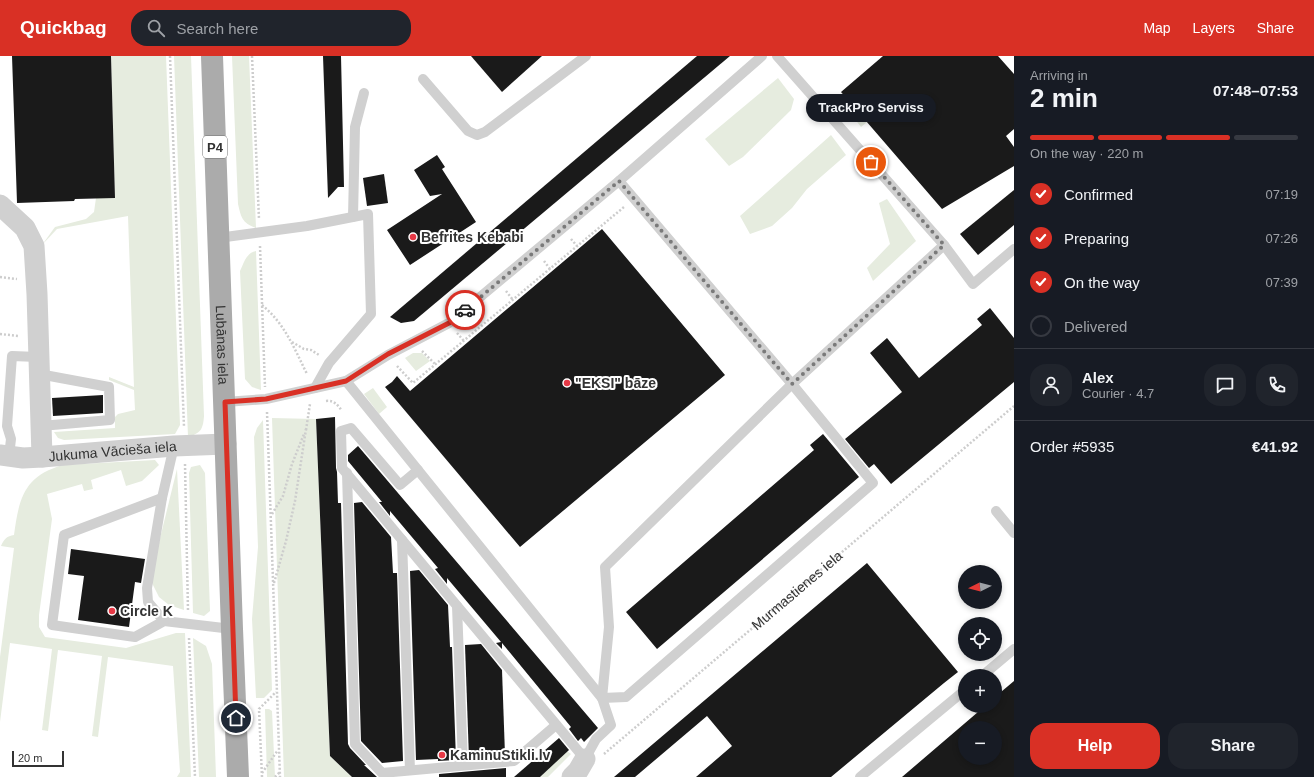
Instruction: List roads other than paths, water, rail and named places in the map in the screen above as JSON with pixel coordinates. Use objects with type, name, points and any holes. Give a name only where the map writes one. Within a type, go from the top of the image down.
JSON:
[{"type":"main road","name":"Lubānas iela","points":[[212,56],[238,777]]},
{"type":"street","points":[[1,211],[25,228],[34,246],[42,457]]},
{"type":"street","name":"Jukuma Vācieša iela","points":[[4,456],[23,458],[42,457],[179,446],[226,444]]},
{"type":"lane","points":[[423,79],[468,131],[477,135],[485,132],[586,56]]},
{"type":"lane","points":[[225,402],[266,399],[346,381],[388,354],[449,323],[619,181],[762,56]]},
{"type":"lane","points":[[777,56],[944,245],[973,284],[1013,251]]},
{"type":"lane","points":[[353,217],[355,127],[364,92]]},
{"type":"lane","points":[[602,698],[626,697],[873,483],[792,384],[619,181]]},
{"type":"lane","points":[[218,238],[260,233],[368,214],[371,314],[329,363],[315,388]]},
{"type":"lane","points":[[602,698],[609,627],[605,567],[792,384],[944,245]]},
{"type":"lane","points":[[4,456],[11,439],[7,426],[12,356],[109,387],[110,420],[41,426]]},
{"type":"lane","points":[[346,381],[602,698],[611,725],[596,739],[585,768]]},
{"type":"lane","points":[[418,470],[400,485],[351,428],[341,431],[342,468],[556,725],[585,768]]},
{"type":"lane","points":[[164,621],[148,602],[147,588],[162,498],[179,446]]},
{"type":"lane","points":[[346,473],[355,744],[382,773],[514,761],[556,725]]},
{"type":"lane","points":[[162,498],[64,535],[52,625],[134,637],[164,621],[232,629]]},
{"type":"lane","points":[[996,511],[1014,533]]},
{"type":"lane","points":[[402,540],[410,770]]},
{"type":"lane","points":[[457,606],[463,765]]},
{"type":"lane","points":[[990,669],[1014,649]]},
{"type":"lane","points":[[860,777],[958,696]]},
{"type":"place","name":"TrackPro Serviss","points":[[871,162]]},
{"type":"place","name":"Befrites Kebabi","points":[[413,237]]},
{"type":"place","name":"\"EKSI\" bāze","points":[[567,383]]},
{"type":"place","name":"Circle K","points":[[112,611]]},
{"type":"place","name":"KaminuStikli.lv","points":[[442,755]]}]
